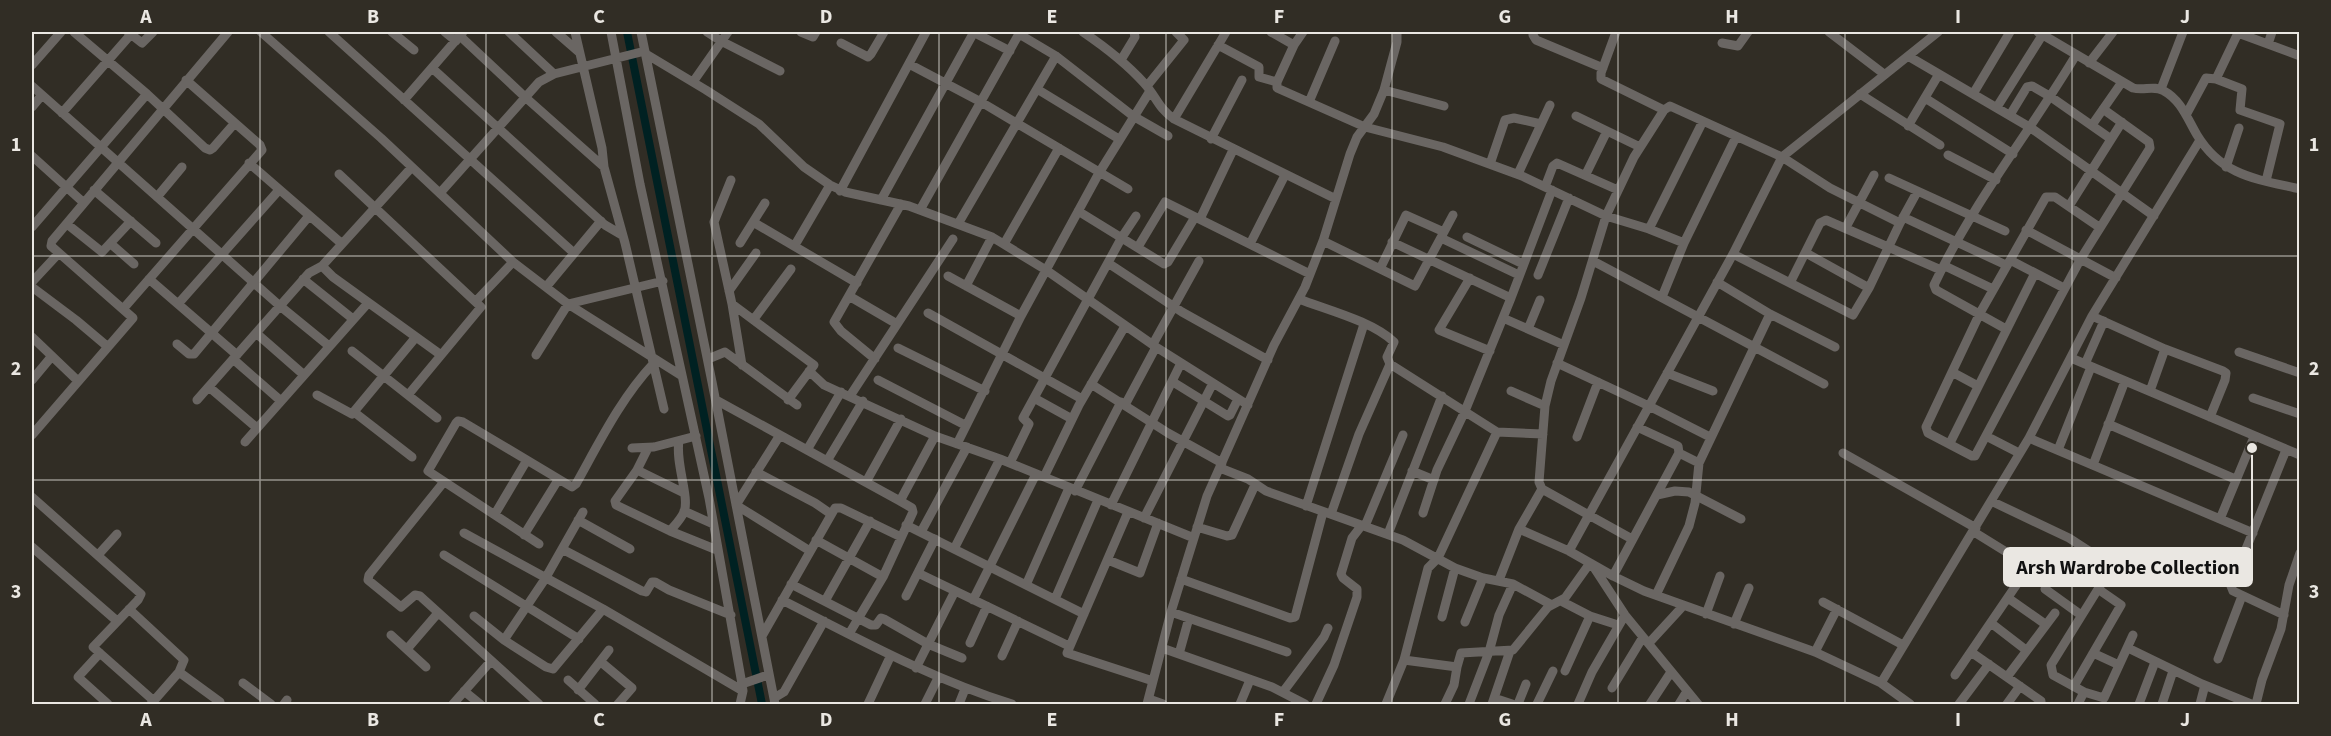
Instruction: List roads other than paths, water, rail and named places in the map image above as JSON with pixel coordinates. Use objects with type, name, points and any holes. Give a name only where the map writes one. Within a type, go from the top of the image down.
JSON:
[{"type":"street","points":[[32,65],[61,32]]},
{"type":"street","points":[[74,32],[208,150],[213,148],[234,124]]},
{"type":"street","points":[[62,113],[131,32],[142,43],[153,32]]},
{"type":"street","points":[[32,435],[133,318],[59,254],[51,244],[117,162],[228,32]]},
{"type":"street","points":[[261,32],[412,167],[513,262],[568,304],[653,361],[682,376]]},
{"type":"street","points":[[329,32],[574,253]]},
{"type":"street","points":[[392,32],[414,50]]},
{"type":"street","points":[[445,32],[460,36],[604,167]]},
{"type":"street","points":[[509,32],[554,74]]},
{"type":"street","points":[[556,32],[579,52]]},
{"type":"street","points":[[574,32],[602,148],[604,167],[664,409]]},
{"type":"street","points":[[611,32],[620,57],[640,184],[696,436],[731,615],[744,685],[740,705]]},
{"type":"street","points":[[641,32],[642,53],[708,359],[762,636],[766,676],[774,701],[784,692],[824,621]]},
{"type":"street","points":[[707,32],[780,71]]},
{"type":"street","points":[[693,82],[728,32]]},
{"type":"street","points":[[801,32],[813,38],[816,32]]},
{"type":"street","points":[[841,43],[868,57],[884,32]]},
{"type":"street","points":[[840,191],[926,32]]},
{"type":"street","points":[[881,200],[975,32],[1010,51]]},
{"type":"street","points":[[1083,32],[1121,60],[1148,88],[1160,109],[1174,119],[1336,199]]},
{"type":"street","points":[[1121,60],[1135,37],[1134,32]]},
{"type":"street","points":[[921,532],[962,445],[965,425],[985,391],[1021,316],[1148,88],[1184,40],[1176,32]]},
{"type":"street","points":[[1174,119],[1226,32]]},
{"type":"street","points":[[1271,32],[1294,45]]},
{"type":"street","points":[[1303,32],[1294,45],[1277,82],[1277,88],[1365,127],[1443,147],[1518,174],[1606,216],[1684,243]]},
{"type":"street","points":[[1163,705],[1148,702],[1171,612],[1207,496],[1268,360],[1310,274],[1323,241],[1350,154],[1357,137],[1374,114],[1384,90],[1397,42],[1397,32]]},
{"type":"street","points":[[1533,32],[1536,40],[1603,68]]},
{"type":"street","points":[[1616,32],[1600,76],[1604,81],[1664,110]]},
{"type":"street","points":[[1722,43],[1738,46],[1748,32]]},
{"type":"street","points":[[1829,32],[1884,74]]},
{"type":"street","points":[[1569,551],[1733,254],[1782,157],[1938,32]]},
{"type":"street","points":[[1973,93],[2010,32]]},
{"type":"street","points":[[2089,63],[2113,32]]},
{"type":"street","points":[[2161,89],[2183,32]]},
{"type":"street","points":[[2268,44],[2272,32]]},
{"type":"street","points":[[920,210],[1020,33],[1056,56],[1133,116],[1168,136]]},
{"type":"street","points":[[1997,108],[2040,33],[2139,90],[2161,89],[2172,97],[2186,115],[2200,140],[2216,160],[2226,167],[2266,181],[2300,189]]},
{"type":"street","points":[[2216,79],[2238,33],[2300,56]]},
{"type":"street","points":[[404,100],[460,36]]},
{"type":"street","points":[[1309,102],[1335,41]]},
{"type":"street","points":[[1218,45],[1260,68],[1259,77],[1277,82]]},
{"type":"street","points":[[440,193],[539,82],[554,74],[582,66],[642,53],[759,124],[804,167],[840,191],[901,204],[992,237],[1046,270],[1154,346],[1248,405]]},
{"type":"street","points":[[2006,329],[1935,289],[1934,285],[1972,216],[2031,128],[2076,55]]},
{"type":"street","points":[[958,224],[1056,56]]},
{"type":"street","points":[[1908,56],[2031,128],[2154,216]]},
{"type":"street","points":[[909,64],[981,102],[1128,189]]},
{"type":"street","points":[[432,68],[601,221],[622,235]]},
{"type":"street","points":[[1908,126],[1939,74]]},
{"type":"street","points":[[2186,115],[2208,77],[2242,89],[2240,110],[2280,124],[2266,181]]},
{"type":"street","points":[[123,309],[261,152],[261,147],[186,80]]},
{"type":"street","points":[[1211,139],[1242,80]]},
{"type":"street","points":[[2092,125],[2122,82]]},
{"type":"street","points":[[2010,115],[2029,85],[2051,97],[2111,139]]},
{"type":"street","points":[[32,86],[279,306],[329,346]]},
{"type":"street","points":[[1037,89],[1119,139]]},
{"type":"street","points":[[1384,90],[1444,106]]},
{"type":"street","points":[[32,227],[147,94]]},
{"type":"street","points":[[1860,94],[1940,146]]},
{"type":"street","points":[[32,107],[42,95]]},
{"type":"street","points":[[1925,98],[2013,154]]},
{"type":"street","points":[[1518,174],[1550,105]]},
{"type":"street","points":[[1632,539],[1588,517],[1542,489],[1539,482],[1545,406],[1606,216],[1640,147],[1667,107],[1672,107],[1782,157],[1858,203],[2035,273],[2064,288]]},
{"type":"street","points":[[2099,227],[2049,195],[2026,230],[1980,313],[1926,428],[1928,433],[1973,456],[1986,436],[2080,260],[2151,146],[2149,142],[2103,108]]},
{"type":"street","points":[[1576,116],[1640,147]]},
{"type":"street","points":[[1490,164],[1505,120],[1514,117],[1541,124]]},
{"type":"street","points":[[1649,229],[1702,121]]},
{"type":"street","points":[[2069,206],[2122,122]]},
{"type":"street","points":[[2226,167],[2239,128]]},
{"type":"street","points":[[1586,174],[1607,131]]},
{"type":"street","points":[[1662,297],[1684,243],[1736,137]]},
{"type":"street","points":[[1881,683],[2029,438],[2092,316],[2200,140]]},
{"type":"street","points":[[1004,244],[1059,148]]},
{"type":"street","points":[[1078,211],[1166,264],[1197,218],[1233,150]]},
{"type":"street","points":[[1948,155],[1996,180]]},
{"type":"street","points":[[34,162],[84,203]]},
{"type":"street","points":[[1423,513],[1434,480],[1511,298],[1549,189],[1553,166],[1557,163],[1618,190]]},
{"type":"street","points":[[249,164],[341,243]]},
{"type":"street","points":[[157,197],[182,167]]},
{"type":"street","points":[[197,400],[303,279],[313,269],[322,266],[412,167]]},
{"type":"street","points":[[339,174],[481,307],[408,395]]},
{"type":"street","points":[[1250,244],[1286,175]]},
{"type":"street","points":[[1846,227],[1874,175]]},
{"type":"street","points":[[1889,178],[2005,231]]},
{"type":"street","points":[[731,180],[714,222],[732,304],[742,365]]},
{"type":"street","points":[[795,245],[830,185]]},
{"type":"street","points":[[178,304],[279,189]]},
{"type":"street","points":[[94,190],[156,243]]},
{"type":"street","points":[[1733,254],[1850,315],[1856,312],[1917,192]]},
{"type":"street","points":[[1538,275],[1569,198]]},
{"type":"street","points":[[1138,247],[1165,201],[1310,274]]},
{"type":"street","points":[[740,243],[765,203]]},
{"type":"street","points":[[875,359],[841,331],[834,322],[901,204]]},
{"type":"street","points":[[1380,269],[1406,215],[1519,275]]},
{"type":"street","points":[[1323,241],[1413,286],[1430,260],[1453,215]]},
{"type":"street","points":[[177,344],[189,354],[194,354],[309,216]]},
{"type":"street","points":[[1010,463],[1029,424],[1023,418],[1122,237],[1136,216]]},
{"type":"street","points":[[1790,283],[1823,220],[1830,220],[1888,247],[1993,289]]},
{"type":"street","points":[[67,225],[100,252],[111,244],[131,221]]},
{"type":"street","points":[[546,287],[601,221]]},
{"type":"street","points":[[753,222],[856,283]]},
{"type":"street","points":[[2026,230],[2116,278]]},
{"type":"street","points":[[966,286],[992,237]]},
{"type":"street","points":[[1467,237],[1523,264]]},
{"type":"street","points":[[807,450],[845,394],[875,359],[953,239]]},
{"type":"street","points":[[1392,242],[1511,298]]},
{"type":"street","points":[[111,244],[134,264]]},
{"type":"street","points":[[729,291],[756,253]]},
{"type":"street","points":[[1806,253],[1869,288]]},
{"type":"street","points":[[59,254],[35,270],[32,284],[108,347]]},
{"type":"street","points":[[1026,585],[1072,489],[1123,404],[1199,261]]},
{"type":"street","points":[[1593,261],[1824,384]]},
{"type":"street","points":[[476,301],[513,262]]},
{"type":"street","points":[[1108,263],[1174,307],[1268,360]]},
{"type":"street","points":[[322,266],[368,303],[441,355]]},
{"type":"street","points":[[754,320],[790,269]]},
{"type":"street","points":[[1950,443],[2035,273]]},
{"type":"street","points":[[948,276],[1021,316]]},
{"type":"street","points":[[1470,278],[1438,330],[1490,351]]},
{"type":"street","points":[[149,279],[211,332],[281,401]]},
{"type":"street","points":[[303,279],[352,319]]},
{"type":"street","points":[[536,355],[568,304],[663,280]]},
{"type":"street","points":[[1717,282],[1770,314],[1834,347]]},
{"type":"street","points":[[849,296],[897,324]]},
{"type":"street","points":[[1299,299],[1364,324],[1394,342],[1387,357],[1390,364],[1497,432],[1543,434]]},
{"type":"street","points":[[1528,329],[1540,300]]},
{"type":"street","points":[[245,441],[368,303]]},
{"type":"street","points":[[732,304],[814,365],[788,400]]},
{"type":"street","points":[[928,313],[1082,399]]},
{"type":"street","points":[[1656,595],[1689,526],[1696,495],[1699,463],[1770,314]]},
{"type":"street","points":[[2092,316],[2226,373],[2210,417]]},
{"type":"street","points":[[1503,318],[1564,345]]},
{"type":"street","points":[[2058,450],[2104,321]]},
{"type":"street","points":[[1306,506],[1364,324]]},
{"type":"street","points":[[973,600],[989,566],[1125,326]]},
{"type":"street","points":[[256,333],[304,375]]},
{"type":"street","points":[[32,337],[78,381]]},
{"type":"street","points":[[317,395],[346,413],[354,412],[416,337]]},
{"type":"street","points":[[898,348],[985,391]]},
{"type":"street","points":[[2150,392],[2165,349]]},
{"type":"street","points":[[352,351],[437,418]]},
{"type":"street","points":[[708,359],[725,352],[797,405]]},
{"type":"street","points":[[2239,352],[2300,373]]},
{"type":"street","points":[[32,380],[52,356]]},
{"type":"street","points":[[2071,358],[2300,455]]},
{"type":"street","points":[[538,544],[495,514],[443,483],[428,469],[458,421],[570,487],[576,484],[603,435],[653,361]]},
{"type":"street","points":[[1111,505],[1181,363]]},
{"type":"street","points":[[1557,363],[1710,437]]},
{"type":"street","points":[[1181,579],[1290,618],[1295,617],[1327,513],[1390,364]]},
{"type":"street","points":[[809,371],[824,385],[935,436],[1000,459],[1194,538]]},
{"type":"street","points":[[1952,372],[1978,386]]},
{"type":"street","points":[[1667,373],[1713,391]]},
{"type":"street","points":[[878,380],[965,425]]},
{"type":"street","points":[[2093,465],[2125,381]]},
{"type":"street","points":[[1173,382],[1229,416],[1238,399]]},
{"type":"street","points":[[1577,436],[1598,382]]},
{"type":"street","points":[[1144,518],[1213,383]]},
{"type":"street","points":[[1091,384],[1266,491],[1388,534],[1455,568],[1483,578],[1513,584],[1550,604]]},
{"type":"street","points":[[209,387],[257,428]]},
{"type":"street","points":[[1511,391],[1545,406]]},
{"type":"street","points":[[1388,534],[1442,396]]},
{"type":"street","points":[[1034,398],[1072,419]]},
{"type":"street","points":[[2253,398],[2300,414]]},
{"type":"street","points":[[716,400],[913,510],[883,577],[849,634]]},
{"type":"street","points":[[827,461],[863,401]]},
{"type":"street","points":[[354,412],[412,457]]},
{"type":"street","points":[[866,482],[901,420]]},
{"type":"street","points":[[2108,424],[2235,479]]},
{"type":"street","points":[[1613,576],[1679,453],[1678,446],[1637,427]]},
{"type":"street","points":[[1386,705],[1404,660],[1428,568],[1438,558],[1497,432]]},
{"type":"street","points":[[736,505],[780,435]]},
{"type":"street","points":[[1316,705],[1334,665],[1357,597],[1357,589],[1341,574],[1351,540],[1364,525],[1403,435]]},
{"type":"street","points":[[632,448],[648,448],[696,436]]},
{"type":"street","points":[[900,501],[935,436]]},
{"type":"street","points":[[1986,436],[2019,453]]},
{"type":"street","points":[[2220,519],[2254,437]]},
{"type":"street","points":[[2029,438],[2253,533]]},
{"type":"street","points":[[670,531],[684,511],[684,493],[677,459],[679,441]]},
{"type":"street","points":[[648,448],[637,470],[615,501],[616,505],[717,550]]},
{"type":"street","points":[[2284,615],[2242,596],[2233,591],[2231,586],[2286,450]]},
{"type":"street","points":[[1679,453],[1699,463]]},
{"type":"street","points":[[1843,453],[1975,530],[2016,558]]},
{"type":"street","points":[[954,549],[1000,459]]},
{"type":"street","points":[[495,514],[527,460]]},
{"type":"street","points":[[637,470],[684,493]]},
{"type":"street","points":[[1412,471],[1434,480]]},
{"type":"street","points":[[756,472],[831,514]]},
{"type":"street","points":[[524,536],[558,480]]},
{"type":"street","points":[[443,483],[369,575],[368,580],[398,606],[404,606],[418,595],[539,705]]},
{"type":"street","points":[[1197,527],[1227,536],[1232,535],[1255,485]]},
{"type":"street","points":[[1499,580],[1519,528],[1542,489]]},
{"type":"street","points":[[1657,495],[1683,491],[1696,495],[1741,519]]},
{"type":"street","points":[[32,497],[141,594],[138,600],[129,609],[117,621],[93,647],[152,703],[184,663],[182,657],[129,609]]},
{"type":"street","points":[[1055,599],[1098,500]]},
{"type":"street","points":[[1991,501],[2069,538],[2106,561],[2110,569],[2052,662],[2050,669],[2053,675],[2084,692],[2101,699],[2104,698],[2133,635]]},
{"type":"street","points":[[736,505],[810,551]]},
{"type":"street","points":[[762,636],[835,508],[841,508],[901,537]]},
{"type":"street","points":[[684,511],[713,524]]},
{"type":"street","points":[[1128,512],[1067,653],[1154,681]]},
{"type":"street","points":[[504,640],[545,579],[581,516],[630,549]]},
{"type":"street","points":[[825,601],[870,521]]},
{"type":"street","points":[[1108,560],[1140,573],[1158,523]]},
{"type":"street","points":[[906,525],[1084,614]]},
{"type":"street","points":[[1519,528],[1569,551],[1613,576],[1656,595],[1815,652],[1881,683],[1910,705]]},
{"type":"street","points":[[464,532],[545,579],[744,685]]},
{"type":"street","points":[[98,555],[117,534]]},
{"type":"street","points":[[906,596],[935,539]]},
{"type":"street","points":[[816,540],[883,577]]},
{"type":"street","points":[[32,547],[117,621]]},
{"type":"street","points":[[562,549],[642,591],[646,592],[652,582],[655,582],[731,615]]},
{"type":"street","points":[[2256,705],[2284,615],[2289,585],[2300,553]]},
{"type":"street","points":[[444,555],[579,639]]},
{"type":"street","points":[[1512,705],[1493,701],[1510,651],[1550,604],[1561,600],[1591,564]]},
{"type":"street","points":[[1591,564],[1625,615],[1698,705]]},
{"type":"street","points":[[1442,616],[1455,568]]},
{"type":"street","points":[[918,573],[1069,646]]},
{"type":"street","points":[[1706,614],[1720,576]]},
{"type":"street","points":[[1465,622],[1483,578]]},
{"type":"street","points":[[791,584],[874,626],[881,618],[884,619],[928,644],[962,658]]},
{"type":"street","points":[[1469,705],[1489,652],[1501,609],[1513,584]]},
{"type":"street","points":[[1955,675],[2017,584]]},
{"type":"street","points":[[1734,624],[1749,588]]},
{"type":"street","points":[[2045,589],[2081,615]]},
{"type":"street","points":[[2074,687],[2121,605],[2098,589]]},
{"type":"street","points":[[916,668],[955,591]]},
{"type":"street","points":[[2218,659],[2242,596]]},
{"type":"street","points":[[2008,598],[2045,624]]},
{"type":"street","points":[[782,600],[916,668],[997,702],[1012,705]]},
{"type":"street","points":[[1561,600],[1590,616],[1618,625]]},
{"type":"street","points":[[1823,602],[1903,645]]},
{"type":"street","points":[[970,643],[987,606]]},
{"type":"street","points":[[1612,688],[1646,640],[1683,606]]},
{"type":"street","points":[[474,616],[504,640],[550,669],[556,666],[603,609]]},
{"type":"street","points":[[1815,652],[1837,609]]},
{"type":"street","points":[[406,649],[438,612]]},
{"type":"street","points":[[1171,612],[1287,652]]},
{"type":"street","points":[[2007,677],[2055,613]]},
{"type":"street","points":[[1578,705],[1592,672],[1625,615]]},
{"type":"street","points":[[1564,671],[1590,616]]},
{"type":"street","points":[[1179,654],[1189,618]]},
{"type":"street","points":[[1002,656],[1018,621]]},
{"type":"street","points":[[1991,623],[2026,650]]},
{"type":"street","points":[[1283,693],[1324,637],[1328,628]]},
{"type":"street","points":[[391,635],[426,667]]},
{"type":"street","points":[[1162,648],[1283,693],[1305,705]]},
{"type":"street","points":[[2128,648],[2173,671],[2251,705]]},
{"type":"street","points":[[578,690],[609,650]]},
{"type":"street","points":[[1445,705],[1454,685],[1456,667],[1461,653],[1510,651]]},
{"type":"street","points":[[1971,652],[2041,701],[2041,705]]},
{"type":"street","points":[[100,653],[78,677],[108,705]]},
{"type":"street","points":[[2093,653],[2119,665]]},
{"type":"street","points":[[868,705],[891,655]]},
{"type":"street","points":[[1404,660],[1456,667]]},
{"type":"street","points":[[453,705],[491,661]]},
{"type":"street","points":[[601,662],[632,688],[618,705]]},
{"type":"street","points":[[2139,705],[2155,662]]},
{"type":"street","points":[[1959,705],[1989,664]]},
{"type":"street","points":[[1537,705],[1553,671]]},
{"type":"street","points":[[2162,705],[2173,671]]},
{"type":"street","points":[[179,672],[220,702],[218,705]]},
{"type":"street","points":[[1650,705],[1671,672]]},
{"type":"street","points":[[744,685],[766,676]]},
{"type":"street","points":[[925,705],[938,678]]},
{"type":"street","points":[[568,680],[595,705]]},
{"type":"street","points":[[1240,705],[1250,680]]},
{"type":"street","points":[[243,683],[271,705]]},
{"type":"street","points":[[1518,705],[1526,684]]},
{"type":"street","points":[[2200,705],[2205,685]]},
{"type":"street","points":[[2007,705],[2020,686]]},
{"type":"street","points":[[959,705],[965,689]]},
{"type":"street","points":[[464,691],[480,705]]},
{"type":"street","points":[[1679,705],[1688,691]]},
{"type":"street","points":[[2078,705],[2084,692]]},
{"type":"street","points":[[1891,705],[1897,695]]},
{"type":"waterway","points":[[627,32],[762,704]]},
{"type":"place","name":"Arsh Wardrobe Collection","points":[[2252,448]]}]
